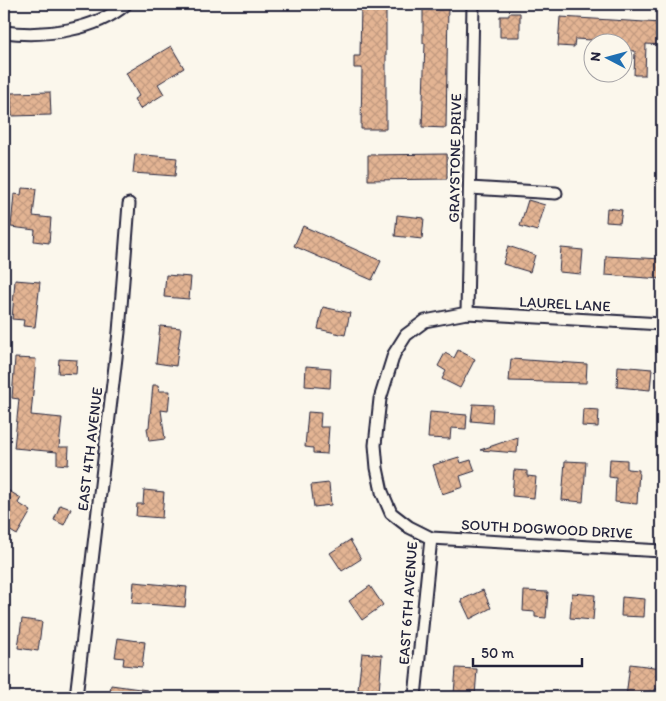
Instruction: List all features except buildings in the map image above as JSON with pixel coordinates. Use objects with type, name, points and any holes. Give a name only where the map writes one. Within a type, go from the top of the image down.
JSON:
[{"type":"street","points":[[4,32],[79,28],[100,21],[126,4]]},
{"type":"street","name":"GRAYSTONE DRIVE","points":[[466,313],[473,4]]},
{"type":"street","points":[[470,188],[556,193]]},
{"type":"street","name":"EAST 4TH AVENUE","points":[[76,697],[119,332],[130,204]]},
{"type":"street","name":"LAUREL LANE","points":[[466,313],[662,324]]},
{"type":"street","name":"EAST 6TH AVENUE","points":[[415,697],[430,538],[391,513],[382,492],[375,445],[380,399],[394,354],[406,335],[425,321],[466,313]]},
{"type":"street","name":"SOUTH DOGWOOD DRIVE","points":[[430,538],[662,551]]}]
